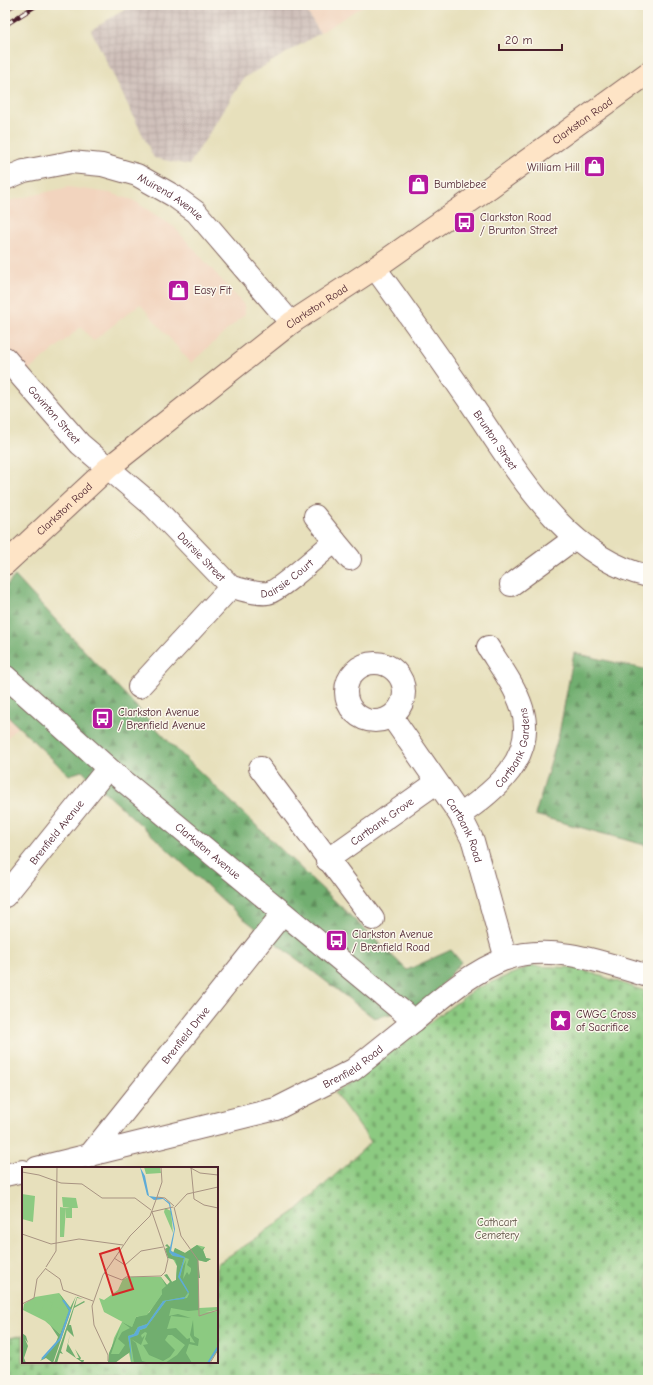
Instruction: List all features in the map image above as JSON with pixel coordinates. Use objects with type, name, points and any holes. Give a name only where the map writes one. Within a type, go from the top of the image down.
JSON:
[{"type":"main road","name":"Clarkston Road","points":[[5,564],[108,468],[291,323],[375,268],[648,73]]},
{"type":"street","name":"Muirend Avenue","points":[[5,179],[24,171],[71,162],[102,165],[137,175],[174,196],[196,212],[291,323]]},
{"type":"street","name":"Brunton Street","points":[[375,268],[518,471],[548,510],[575,538],[601,558],[648,576]]},
{"type":"street","name":"Gavinton Street","points":[[5,358],[80,444],[108,468]]},
{"type":"street","name":"Dairsie Street","points":[[108,468],[153,506],[231,587],[139,687]]},
{"type":"street","points":[[314,516],[350,559]]},
{"type":"street","points":[[511,585],[575,538]]},
{"type":"street","name":"Dairsie Court","points":[[231,587],[251,592],[269,593],[287,581],[335,541]]},
{"type":"street","name":"Cartbank Gardens","points":[[460,815],[499,785],[508,776],[523,743],[525,726],[522,708],[515,690],[488,647]]},
{"type":"street","name":"Clarkston Avenue","points":[[5,676],[108,768],[414,1021]]},
{"type":"street","name":"Cartbank Road","points":[[392,717],[460,815],[473,841],[506,959]]},
{"type":"street","name":"Brenfield Avenue","points":[[5,896],[108,768]]},
{"type":"street","points":[[260,768],[327,860],[373,919]]},
{"type":"street","name":"Cartbank Grove","points":[[327,860],[436,782]]},
{"type":"street","name":"Brenfield Drive","points":[[88,1157],[283,913]]},
{"type":"street","name":"Brenfield Road","points":[[42,1167],[88,1157],[276,1109],[353,1070],[476,974],[506,959],[532,953],[564,954],[610,964],[648,976]]},
{"type":"street","points":[[5,1175],[22,1171]]},
{"type":"shaded area","points":[[132,5],[303,5],[320,33],[244,78],[189,165],[154,158],[91,30]]},
{"type":"shaded area","points":[[303,5],[364,5],[320,33]]},
{"type":"shaded area","points":[[68,187],[110,193],[133,200],[174,227],[245,306],[245,314],[191,363],[140,304],[93,341],[81,327],[28,371],[5,343],[5,202]]},
{"type":"shaded area","points":[[5,714],[18,726],[5,740]]},
{"type":"green space","points":[[15,576],[171,744],[407,970],[451,950],[461,962],[424,1006],[374,1018],[239,915],[82,771],[69,775],[5,714],[5,587]]},
{"type":"green space","points":[[574,653],[648,670],[648,846],[535,815],[559,734]]},
{"type":"green space","name":"Cathcart Cemetery","points":[[531,966],[577,968],[648,992],[648,1380],[5,1380],[5,1339],[22,1335],[22,1363],[218,1363],[218,1263],[297,1210],[371,1142],[335,1093],[475,989]]},
{"type":"railway","points":[[5,10],[14,5]]},
{"type":"railway","points":[[5,25],[37,5]]},
{"type":"place","name":"William Hill","points":[[595,167]]},
{"type":"place","name":"Bumblebee","points":[[419,184]]},
{"type":"place","name":"Clarkston Road / Brunton Street","points":[[465,223]]},
{"type":"place","name":"Easy Fit","points":[[179,290]]},
{"type":"place","name":"Clarkston Avenue / Brenfield Avenue","points":[[103,718]]},
{"type":"place","name":"Clarkston Avenue / Brenfield Road","points":[[336,940]]},
{"type":"place","name":"CWGC Cross of Sacrifice","points":[[560,1020]]}]
